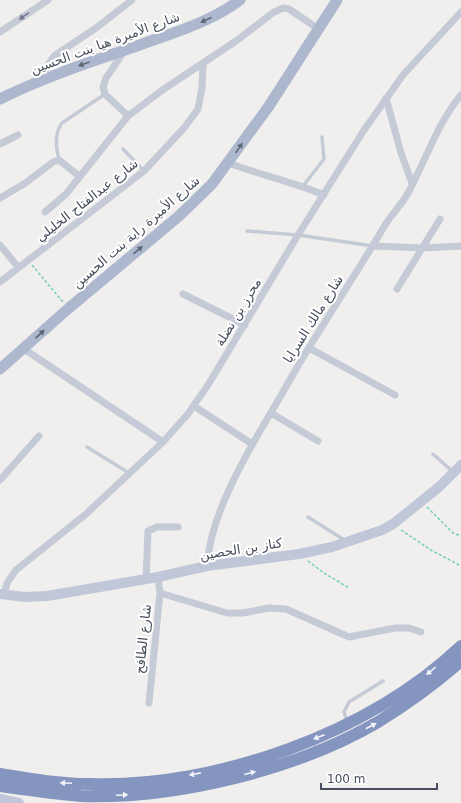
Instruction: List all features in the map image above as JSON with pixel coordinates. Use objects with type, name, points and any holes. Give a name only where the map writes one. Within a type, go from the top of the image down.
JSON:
[{"type":"highway","points":[[0,774],[48,782],[91,784],[135,783],[177,778],[208,772],[278,752],[322,736],[348,724],[396,696],[428,674],[461,646]]},
{"type":"highway","points":[[0,786],[81,799],[172,790],[216,782],[298,759],[326,748],[378,722],[419,695],[461,661]]},
{"type":"main road","name":"شارع الأميرة راية بنت الحسين","points":[[0,369],[69,308],[196,201],[229,164],[320,30],[337,0]]},
{"type":"main road","name":"شارع الأميرة هيا بنت الحسين","points":[[0,99],[44,78],[183,30],[208,19],[235,1]]},
{"type":"street","points":[[0,32],[48,0]]},
{"type":"street","points":[[44,78],[44,71],[54,56],[96,28],[132,0]]},
{"type":"street","points":[[45,212],[58,202],[128,116],[161,91],[203,64],[278,9],[283,8],[295,11],[320,30]]},
{"type":"street","name":"محرز بن نضلة","points":[[2,594],[7,583],[19,567],[86,514],[130,474],[162,442],[194,406],[245,325],[298,235],[386,98],[424,50],[461,12]]},
{"type":"street","points":[[125,50],[106,78],[103,87],[105,94],[128,116]]},
{"type":"street","name":"شارع عبدالفتاح الخليلي","points":[[0,282],[144,171],[184,128],[198,109],[202,92],[203,64]]},
{"type":"street","name":"شارع مالك السرايا","points":[[207,566],[209,550],[219,516],[241,465],[252,444],[309,348],[374,246],[386,224],[408,193],[437,131],[461,95]]},
{"type":"street","points":[[386,98],[401,153],[412,183]]},
{"type":"street","points":[[0,144],[18,135]]},
{"type":"street","points":[[0,198],[24,184],[53,162],[59,160],[79,176]]},
{"type":"street","points":[[229,164],[251,172],[304,186],[324,195]]},
{"type":"street","points":[[397,289],[440,219]]},
{"type":"street","points":[[0,245],[18,267]]},
{"type":"street","points":[[374,246],[422,248],[461,246]]},
{"type":"street","points":[[183,294],[245,325]]},
{"type":"street","points":[[309,348],[396,395]]},
{"type":"street","points":[[24,349],[162,442]]},
{"type":"street","points":[[194,406],[252,444]]},
{"type":"street","points":[[271,413],[318,440]]},
{"type":"street","points":[[0,480],[39,436]]},
{"type":"street","name":"كناز بن الحصين","points":[[2,594],[25,597],[47,596],[158,577],[207,566],[299,554],[325,549],[382,530],[393,524],[421,502],[458,469]]},
{"type":"street","points":[[146,579],[148,531],[154,527],[178,527]]},
{"type":"street","name":"شارع الطافح","points":[[149,703],[160,593],[158,577]]},
{"type":"street","points":[[160,593],[227,614],[243,613],[269,608],[286,609],[349,637],[395,628],[409,628],[421,632]]},
{"type":"street","points":[[0,799],[19,803]]},
{"type":"lane","points":[[59,160],[55,145],[58,130],[62,123],[105,94]]},
{"type":"lane","points":[[304,186],[324,159],[322,137]]},
{"type":"lane","points":[[123,149],[144,171]]},
{"type":"lane","points":[[246,231],[298,235],[374,246]]},
{"type":"lane","points":[[87,448],[130,474]]},
{"type":"lane","points":[[433,454],[458,469]]},
{"type":"lane","points":[[308,517],[347,541]]},
{"type":"lane","points":[[348,724],[344,712],[349,702],[383,681]]},
{"type":"path","points":[[28,260],[69,308]]},
{"type":"path","points":[[421,502],[453,532],[461,536]]},
{"type":"path","points":[[393,524],[431,550],[461,566]]},
{"type":"path","points":[[299,554],[324,573],[349,588]]}]
